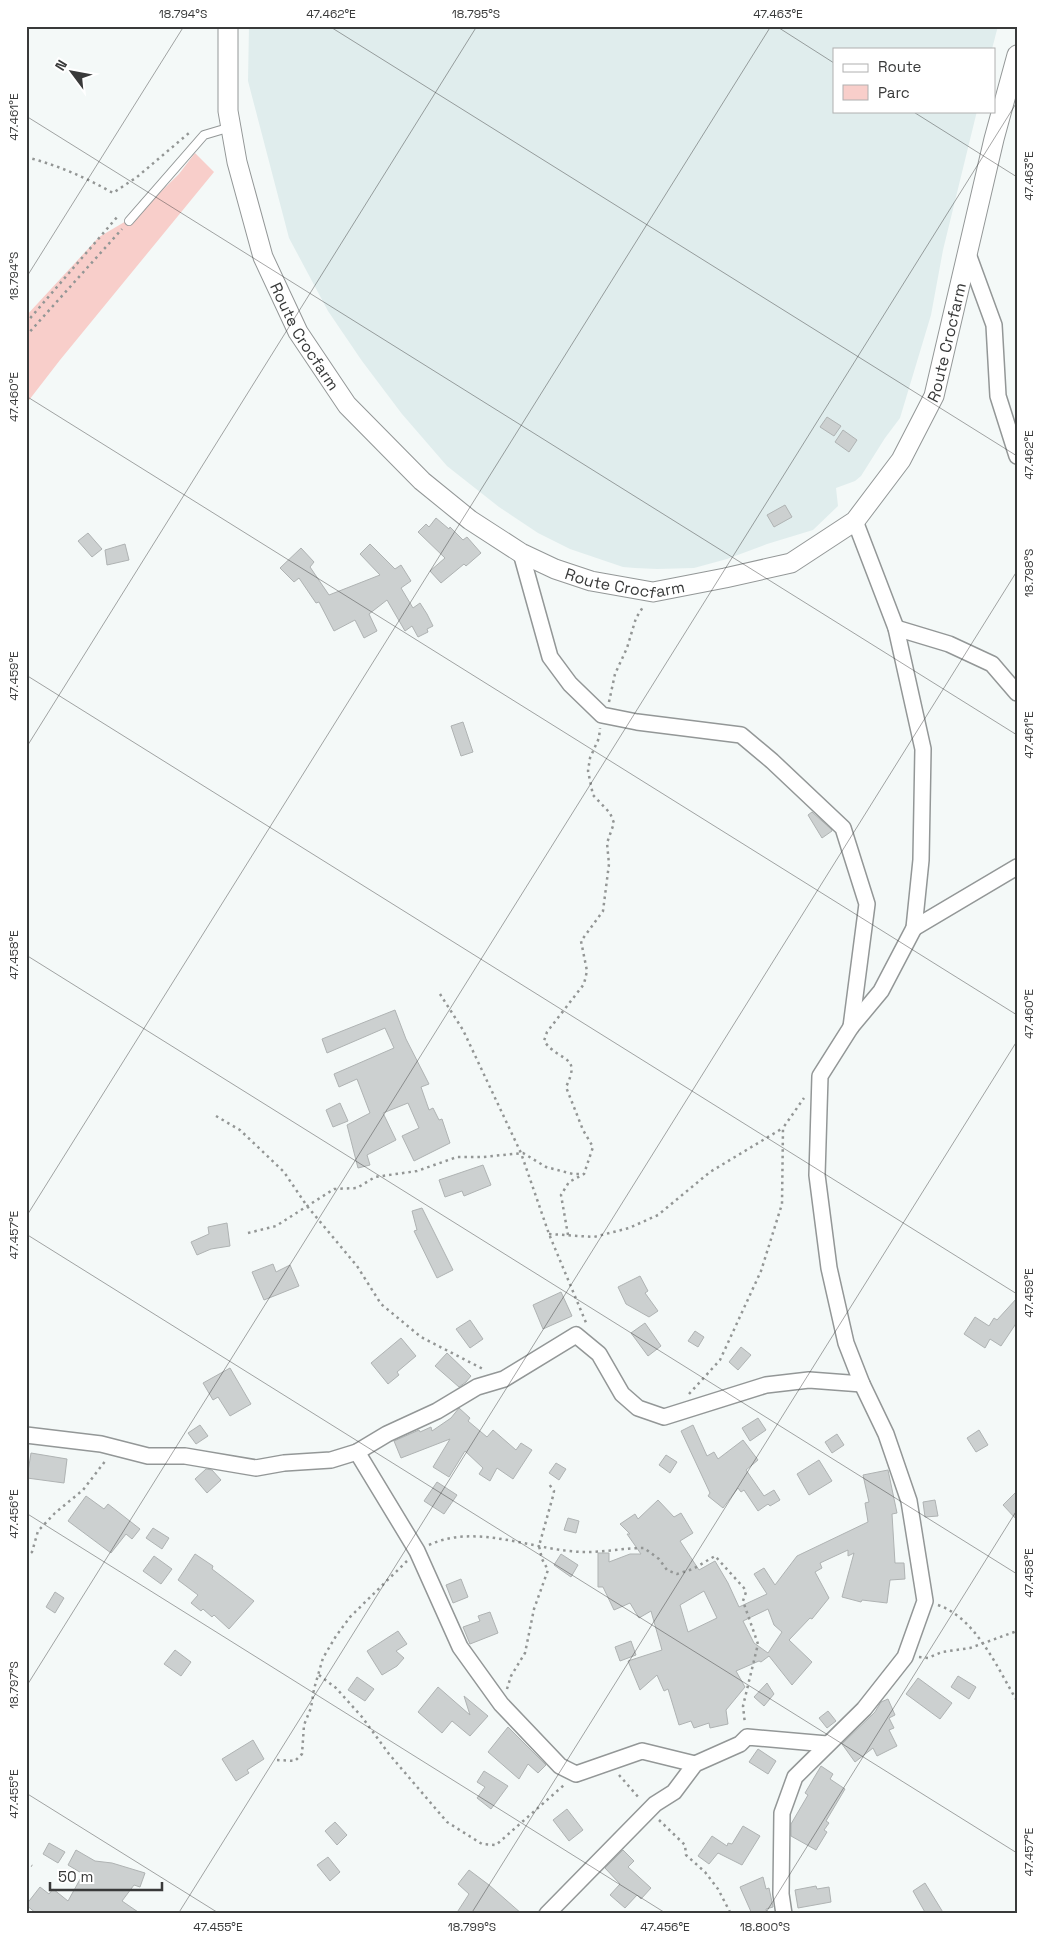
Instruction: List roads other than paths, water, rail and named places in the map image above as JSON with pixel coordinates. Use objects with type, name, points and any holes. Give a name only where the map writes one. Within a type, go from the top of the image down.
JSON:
[{"type":"street","name":"Route Crocfarm","points":[[228,26],[228,111],[237,162],[264,258],[298,332],[347,405],[422,481],[470,520],[521,553],[555,569],[591,581],[653,592],[791,563],[855,521],[901,460],[934,396],[994,139],[1017,55]]},
{"type":"street","points":[[968,254],[994,325],[998,396],[1017,456]]},
{"type":"street","points":[[784,1914],[781,1894],[782,1813],[795,1777],[864,1709],[905,1656],[925,1601],[909,1501],[886,1434],[862,1384],[846,1343],[829,1268],[817,1175],[820,1076],[851,1027],[881,991],[914,928],[921,860],[924,749],[896,628],[855,521]]},
{"type":"street","points":[[521,553],[550,657],[570,684],[602,715],[637,722],[741,735],[772,761],[843,828],[867,904],[851,1027]]},
{"type":"street","points":[[896,628],[948,644],[992,664],[1017,693]]},
{"type":"street","points":[[914,928],[1017,866]]},
{"type":"street","points":[[26,1435],[101,1444],[148,1456],[185,1456],[256,1468],[284,1463],[331,1460],[357,1452],[387,1434],[437,1411],[477,1387],[504,1379],[576,1335],[599,1354],[622,1394],[638,1408],[664,1417],[694,1406],[766,1385],[809,1380],[862,1384]]},
{"type":"street","points":[[357,1452],[418,1551],[460,1647],[501,1704],[560,1766],[576,1774],[642,1751],[695,1764]]},
{"type":"street","points":[[547,1914],[650,1809],[674,1792],[695,1764],[740,1744],[747,1737],[827,1744]]},
{"type":"lane","points":[[129,221],[204,135],[231,127]]}]
